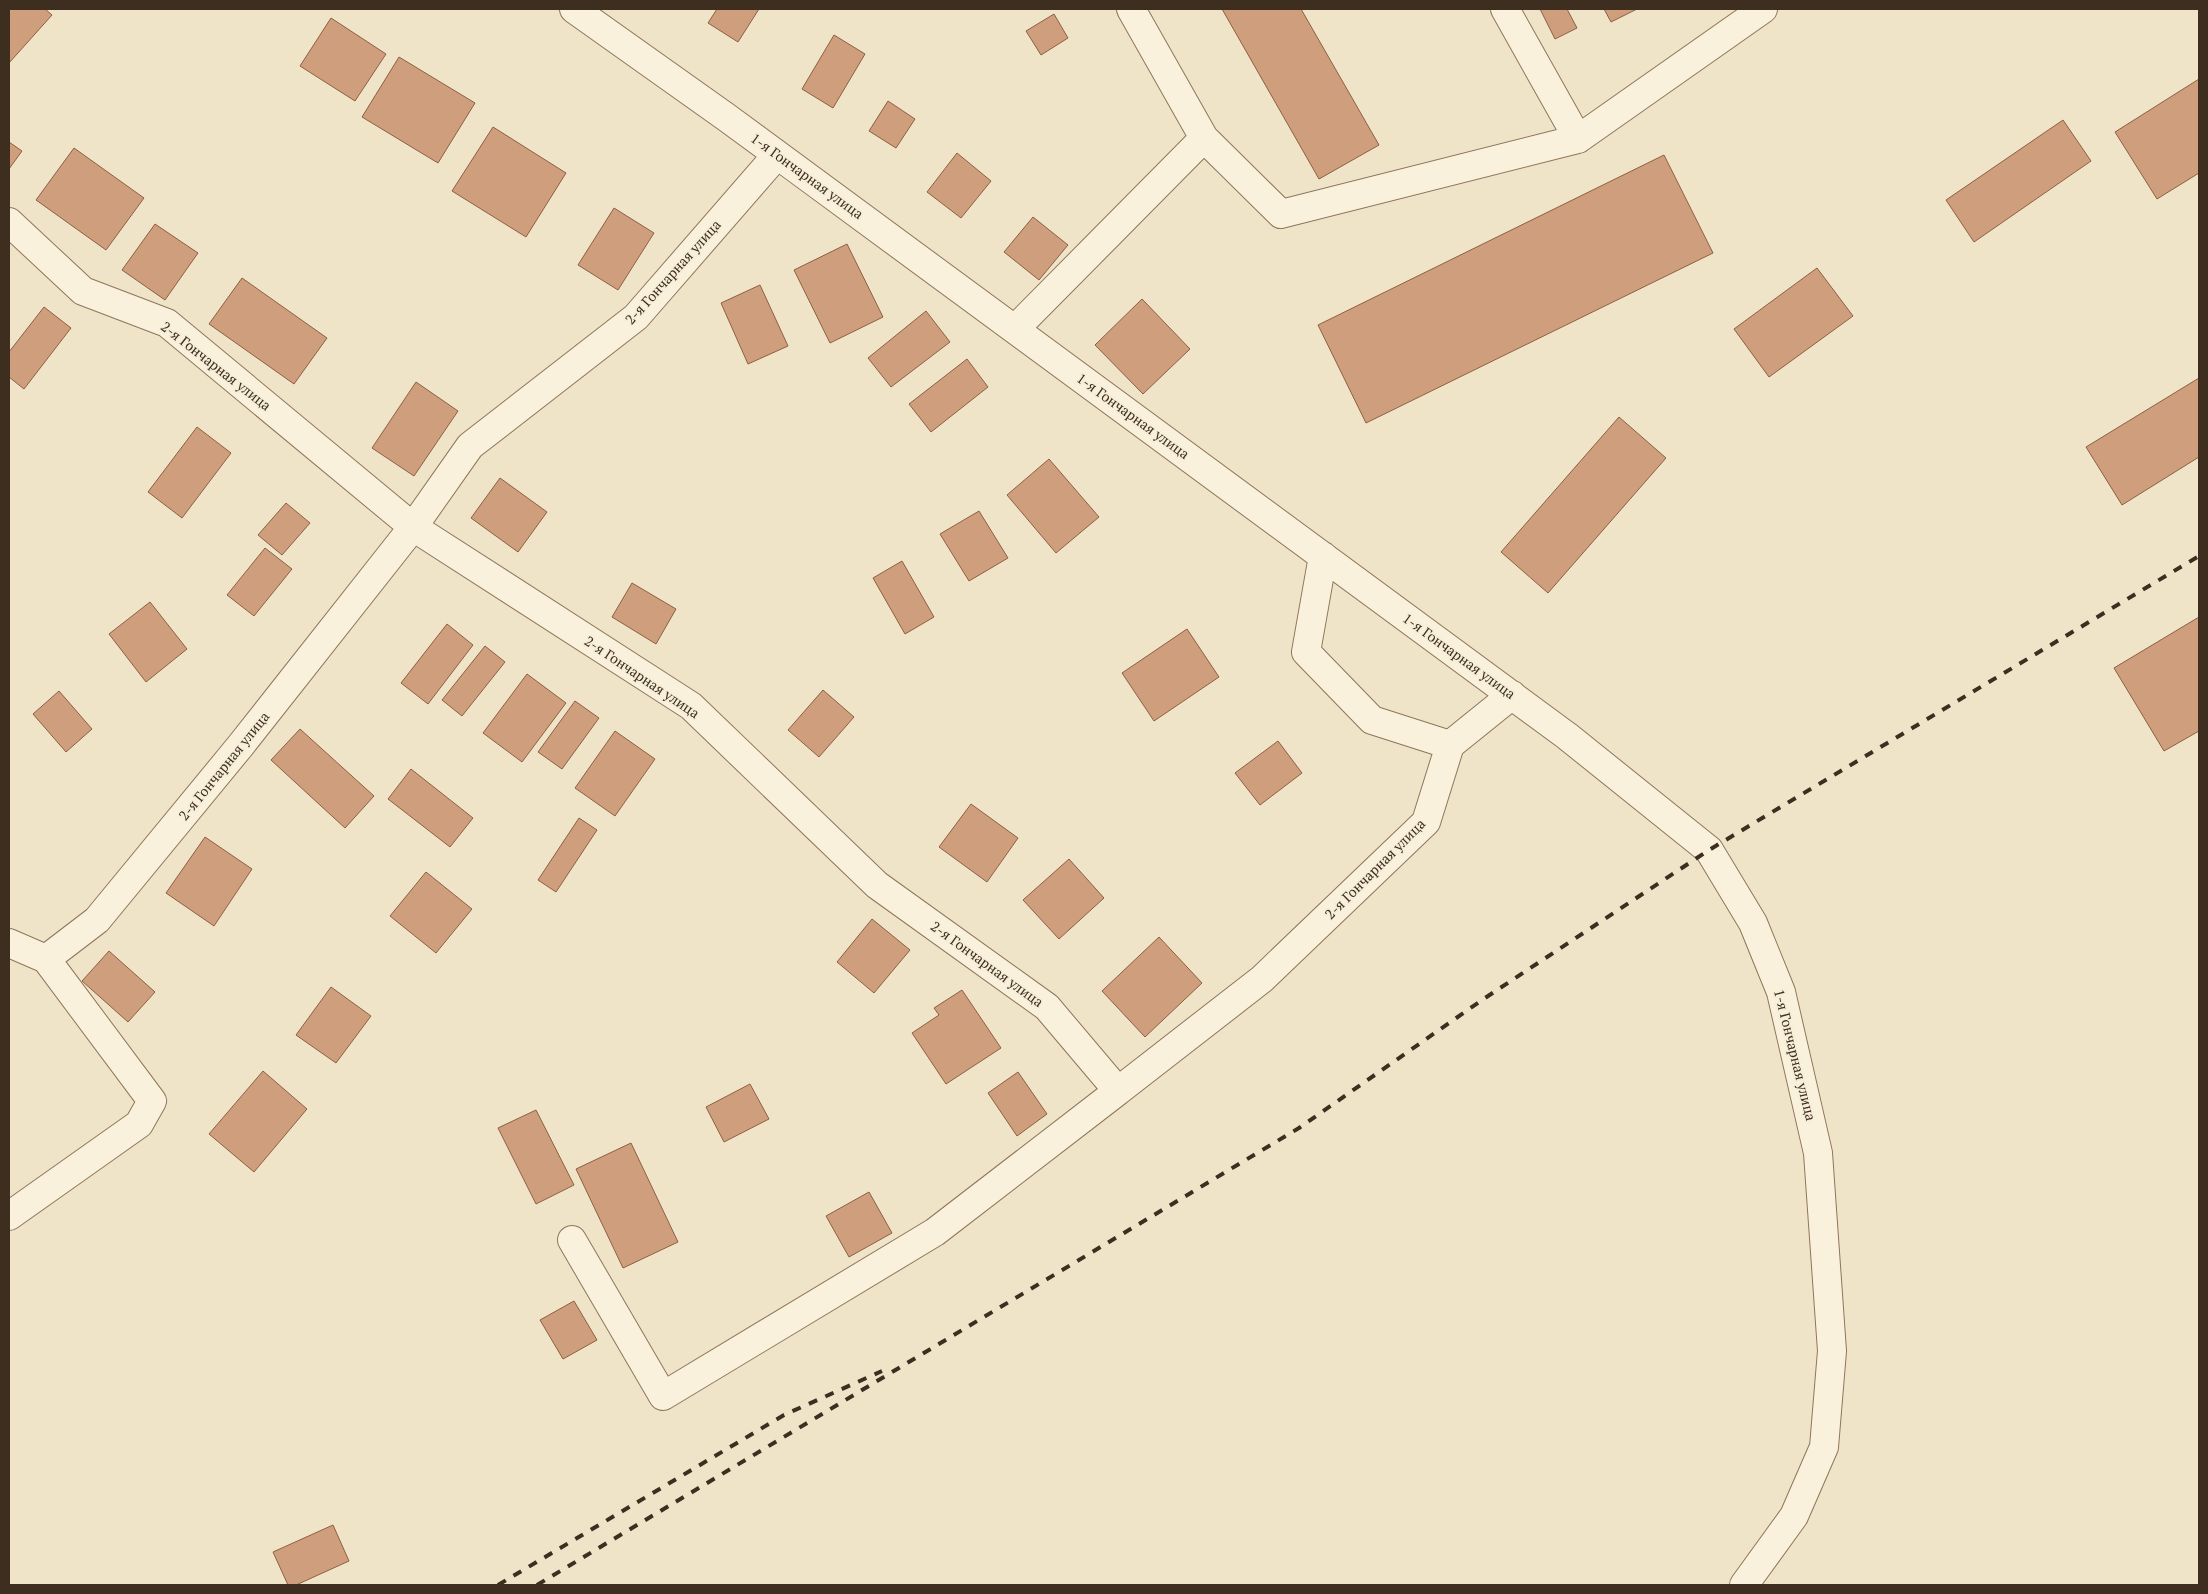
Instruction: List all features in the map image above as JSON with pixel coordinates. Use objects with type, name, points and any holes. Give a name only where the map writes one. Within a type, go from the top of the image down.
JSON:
[{"type":"street","name":"1-я Гончарная улица","points":[[574,9],[778,155],[1512,695],[1567,736],[1709,850],[1753,923],[1781,992],[1818,1153],[1832,1351],[1824,1447],[1794,1516],[1744,1585]]},
{"type":"street","points":[[1131,9],[1204,138],[1282,214],[1578,139],[1763,9]]},
{"type":"street","points":[[1505,9],[1578,139]]},
{"type":"street","points":[[1015,329],[1204,138]]},
{"type":"street","name":"2-я Гончарная улица","points":[[46,959],[98,920],[241,745],[413,527],[470,446],[636,317],[778,155]]},
{"type":"street","name":"2-я Гончарная улица","points":[[9,222],[83,291],[167,323],[413,527],[691,706],[877,885],[1046,1007],[1118,1091],[1262,978],[1426,822],[1450,745]]},
{"type":"street","points":[[1323,556],[1306,652],[1372,720],[1450,745],[1512,695]]},
{"type":"street","points":[[9,943],[46,959],[152,1101],[139,1124],[9,1216]]},
{"type":"street","points":[[572,1240],[663,1396],[935,1232],[1118,1091]]},
{"type":"building","points":[[9,9],[45,9],[52,15],[9,63]]},
{"type":"building","points":[[717,9],[759,9],[738,42],[708,23]]},
{"type":"building","points":[[1222,9],[1301,9],[1379,145],[1319,179]]},
{"type":"building","points":[[1540,9],[1567,9],[1577,28],[1555,39]]},
{"type":"building","points":[[1604,9],[1637,9],[1611,22]]},
{"type":"building","points":[[1054,14],[1068,38],[1041,55],[1026,31]]},
{"type":"building","points":[[331,18],[386,54],[355,101],[300,66]]},
{"type":"building","points":[[834,35],[865,54],[833,108],[802,89]]},
{"type":"building","points":[[399,57],[475,103],[438,163],[362,117]]},
{"type":"building","points":[[2199,79],[2199,173],[2157,199],[2115,132]]},
{"type":"building","points":[[888,101],[915,119],[896,148],[869,131]]},
{"type":"building","points":[[2063,120],[2091,161],[1974,242],[1946,200]]},
{"type":"building","points":[[493,127],[566,173],[526,237],[452,191]]},
{"type":"building","points":[[9,142],[22,151],[9,169]]},
{"type":"building","points":[[74,148],[144,198],[106,250],[36,200]]},
{"type":"building","points":[[957,153],[991,181],[961,218],[927,192]]},
{"type":"building","points":[[1664,155],[1713,253],[1366,423],[1318,325]]},
{"type":"building","points":[[614,208],[654,233],[618,290],[578,265]]},
{"type":"building","points":[[1033,217],[1068,245],[1039,280],[1004,252]]},
{"type":"building","points":[[155,224],[198,253],[165,300],[122,270]]},
{"type":"building","points":[[847,244],[883,317],[830,343],[794,270]]},
{"type":"building","points":[[1817,268],[1853,316],[1769,377],[1734,329]]},
{"type":"building","points":[[242,278],[327,338],[294,384],[209,324]]},
{"type":"building","points":[[760,285],[788,346],[748,364],[721,303]]},
{"type":"building","points":[[1142,299],[1190,349],[1143,394],[1095,345]]},
{"type":"building","points":[[44,307],[71,328],[24,389],[9,377],[9,352]]},
{"type":"building","points":[[926,311],[950,342],[891,387],[868,358]]},
{"type":"building","points":[[967,359],[988,387],[931,432],[909,404]]},
{"type":"building","points":[[2199,378],[2199,457],[2122,505],[2086,447]]},
{"type":"building","points":[[416,382],[458,411],[414,476],[372,448]]},
{"type":"building","points":[[1619,417],[1666,458],[1548,593],[1501,552]]},
{"type":"building","points":[[197,427],[231,453],[182,518],[148,492]]},
{"type":"building","points":[[1049,459],[1099,517],[1056,553],[1007,495]]},
{"type":"building","points":[[500,478],[547,512],[518,552],[471,518]]},
{"type":"building","points":[[286,503],[310,523],[282,555],[258,535]]},
{"type":"building","points":[[979,511],[1008,558],[969,581],[940,534]]},
{"type":"building","points":[[265,548],[292,569],[254,616],[227,595]]},
{"type":"building","points":[[902,561],[934,617],[905,634],[873,578]]},
{"type":"building","points":[[632,583],[676,609],[656,644],[612,617]]},
{"type":"building","points":[[150,602],[187,649],[146,682],[109,634]]},
{"type":"building","points":[[2199,617],[2199,731],[2164,751],[2114,668]]},
{"type":"building","points":[[447,624],[473,645],[428,704],[401,683]]},
{"type":"building","points":[[1187,629],[1219,677],[1154,721],[1122,673]]},
{"type":"building","points":[[485,646],[505,662],[462,716],[442,700]]},
{"type":"building","points":[[527,674],[566,703],[522,762],[483,733]]},
{"type":"building","points":[[823,690],[854,717],[819,757],[788,730]]},
{"type":"building","points":[[59,691],[92,729],[66,752],[33,714]]},
{"type":"building","points":[[575,701],[599,718],[562,769],[538,752]]},
{"type":"building","points":[[300,729],[374,796],[345,828],[271,760]]},
{"type":"building","points":[[615,731],[655,759],[615,816],[575,788]]},
{"type":"building","points":[[1278,741],[1302,773],[1260,805],[1235,773]]},
{"type":"building","points":[[411,769],[473,818],[450,847],[388,799]]},
{"type":"building","points":[[971,804],[1018,838],[987,882],[939,847]]},
{"type":"building","points":[[579,818],[597,830],[556,892],[538,880]]},
{"type":"building","points":[[205,837],[252,869],[214,926],[166,893]]},
{"type":"building","points":[[1069,859],[1104,898],[1059,939],[1023,900]]},
{"type":"building","points":[[426,872],[472,909],[436,953],[390,916]]},
{"type":"building","points":[[872,919],[910,950],[874,993],[837,962]]},
{"type":"building","points":[[1159,937],[1202,983],[1145,1037],[1102,991]]},
{"type":"building","points":[[109,951],[155,992],[128,1022],[82,981]]},
{"type":"building","points":[[331,987],[371,1016],[336,1063],[296,1035]]},
{"type":"building","points":[[962,990],[1001,1048],[946,1084],[912,1033],[939,1015],[934,1008]]},
{"type":"building","points":[[263,1071],[307,1109],[254,1172],[209,1134]]},
{"type":"building","points":[[1018,1072],[1047,1114],[1017,1136],[988,1093]]},
{"type":"building","points":[[750,1084],[769,1119],[724,1142],[706,1107]]},
{"type":"building","points":[[536,1110],[574,1185],[536,1204],[498,1128]]},
{"type":"building","points":[[631,1143],[678,1242],[623,1268],[576,1169]]},
{"type":"building","points":[[869,1192],[892,1233],[849,1257],[826,1216]]},
{"type":"building","points":[[574,1301],[597,1340],[563,1359],[540,1320]]},
{"type":"building","points":[[333,1525],[349,1561],[296,1585],[288,1585],[273,1552]]},
{"type":"railway","points":[[537,1585],[1299,1128],[1482,1000],[1709,850],[2199,556]]},
{"type":"railway","points":[[498,1585],[784,1415],[882,1371]]}]
